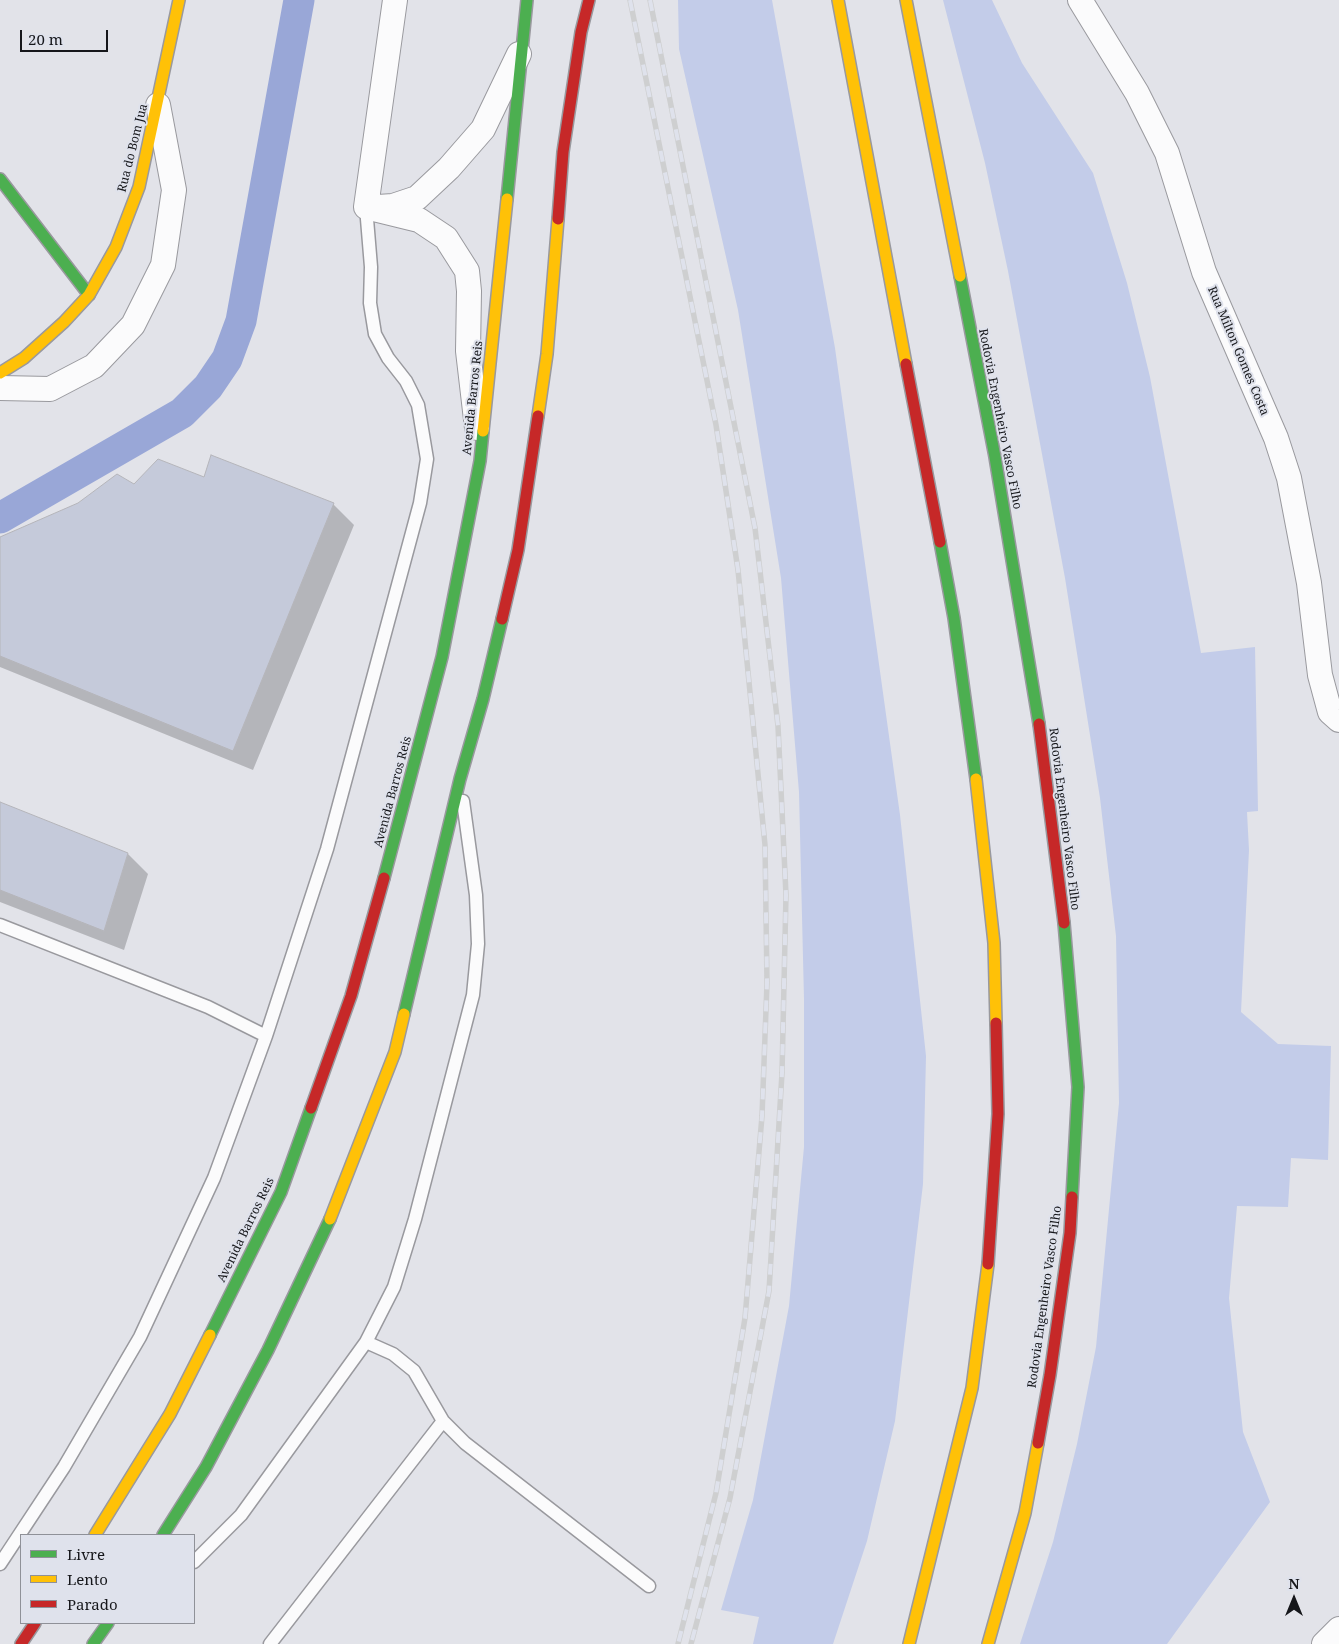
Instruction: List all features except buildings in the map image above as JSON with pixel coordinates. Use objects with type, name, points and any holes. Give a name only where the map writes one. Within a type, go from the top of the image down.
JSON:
[{"type":"main road","name":"Rua do Bom Jua","points":[[0,373],[24,358],[64,322],[89,295],[116,246],[139,187],[179,0]]},
{"type":"main road","name":"Avenida Barros Reis","points":[[96,1534],[170,1414],[281,1192],[351,996],[404,808],[442,657],[480,461],[527,0]]},
{"type":"main road","points":[[164,1534],[206,1467],[268,1350],[328,1224],[395,1052],[460,779],[483,699],[518,550],[547,354],[563,152],[581,32],[589,0]]},
{"type":"main road","points":[[838,0],[954,618],[974,763],[994,943],[998,1114],[987,1266],[972,1388],[909,1644]]},
{"type":"main road","name":"Rodovia Engenheiro Vasco Filho","points":[[906,0],[995,457],[1044,758],[1066,944],[1078,1087],[1070,1233],[1050,1375],[1025,1513],[988,1644]]},
{"type":"main road","points":[[0,179],[89,295]]},
{"type":"main road","points":[[21,1644],[34,1624]]},
{"type":"main road","points":[[93,1644],[107,1624]]},
{"type":"street","points":[[366,207],[395,0]]},
{"type":"street","name":"Rua Milton Gomes Costa","points":[[1080,0],[1137,93],[1167,153],[1204,272],[1276,438],[1289,478],[1304,554],[1320,675],[1330,712],[1339,720]]},
{"type":"street","points":[[366,207],[393,206],[417,198],[449,168],[483,129],[521,50]]},
{"type":"street","points":[[0,388],[50,389],[94,366],[133,325],[163,266],[174,190],[158,103]]},
{"type":"street","points":[[366,207],[419,220],[446,238],[466,271],[469,291],[468,351],[480,461]]},
{"type":"street","points":[[1324,1644],[1339,1629]]},
{"type":"lane","points":[[0,1564],[64,1467],[140,1337],[214,1178],[266,1036],[328,849],[420,503],[427,459],[418,405],[406,380],[388,358],[375,334],[370,303],[371,267],[366,207]]},
{"type":"lane","points":[[195,1561],[241,1515],[366,1342],[397,1278],[415,1219],[473,995],[478,944],[476,895],[460,779]]},
{"type":"lane","points":[[0,925],[208,1007],[266,1036]]},
{"type":"lane","points":[[366,1342],[393,1354],[414,1371],[443,1421],[465,1442],[649,1586]]},
{"type":"lane","points":[[270,1644],[443,1421]]},
{"type":"shaded area","points":[[678,0],[772,0],[835,348],[900,815],[926,1056],[923,1184],[895,1421],[867,1541],[833,1644],[753,1644],[759,1617],[721,1610],[753,1500],[789,1306],[804,1147],[804,999],[799,792],[781,578],[738,310],[679,49]]},
{"type":"shaded area","points":[[943,0],[992,0],[1022,63],[1093,173],[1127,283],[1150,377],[1201,653],[1255,647],[1258,811],[1247,812],[1249,850],[1241,1012],[1278,1044],[1331,1046],[1328,1160],[1291,1158],[1288,1207],[1237,1206],[1229,1298],[1243,1432],[1270,1502],[1167,1644],[1020,1644],[1053,1542],[1077,1444],[1096,1347],[1119,1103],[1116,936],[1100,798],[1065,578],[1008,271],[985,163]]},
{"type":"waterway","points":[[0,518],[182,413],[208,387],[227,359],[241,321],[299,0]]},
{"type":"railway","points":[[630,0],[716,425],[738,570],[765,845],[767,983],[762,1116],[745,1318],[716,1493],[678,1644]]},
{"type":"railway","points":[[650,0],[755,528],[778,726],[786,895],[782,1073],[769,1291],[730,1498],[691,1644]]},
{"type":"traffic: fast","points":[[507,199],[527,0]]},
{"type":"traffic: fast","points":[[0,179],[89,295]]},
{"type":"traffic: fast","points":[[960,276],[995,457],[1039,724]]},
{"type":"traffic: fast","points":[[384,878],[442,657],[480,461],[483,431]]},
{"type":"traffic: fast","points":[[940,542],[954,618],[976,779]]},
{"type":"traffic: fast","points":[[404,1014],[460,779],[483,699],[502,619]]},
{"type":"traffic: fast","points":[[1064,923],[1078,1087],[1072,1197]]},
{"type":"traffic: fast","points":[[210,1335],[281,1192],[311,1108]]},
{"type":"traffic: fast","points":[[164,1534],[206,1467],[268,1350],[330,1219]]},
{"type":"traffic: fast","points":[[93,1644],[107,1624]]},
{"type":"traffic: slow","points":[[0,373],[24,358],[64,322],[89,295],[116,247],[139,187],[179,0]]},
{"type":"traffic: slow","points":[[838,0],[906,364]]},
{"type":"traffic: slow","points":[[906,0],[960,276]]},
{"type":"traffic: slow","points":[[483,431],[507,199]]},
{"type":"traffic: slow","points":[[538,416],[547,354],[558,219]]},
{"type":"traffic: slow","points":[[976,779],[994,943],[996,1023]]},
{"type":"traffic: slow","points":[[330,1219],[395,1052],[404,1014]]},
{"type":"traffic: slow","points":[[909,1644],[972,1388],[988,1264]]},
{"type":"traffic: slow","points":[[96,1534],[170,1414],[210,1335]]},
{"type":"traffic: slow","points":[[988,1644],[1025,1513],[1038,1443]]},
{"type":"traffic: jam","points":[[558,219],[563,152],[581,32],[589,0]]},
{"type":"traffic: jam","points":[[906,364],[940,542]]},
{"type":"traffic: jam","points":[[502,619],[518,550],[538,416]]},
{"type":"traffic: jam","points":[[1039,724],[1064,923]]},
{"type":"traffic: jam","points":[[311,1108],[351,996],[384,878]]},
{"type":"traffic: jam","points":[[988,1264],[998,1114],[996,1023]]},
{"type":"traffic: jam","points":[[1038,1443],[1050,1375],[1070,1233],[1072,1197]]},
{"type":"traffic: jam","points":[[21,1644],[34,1624]]}]
